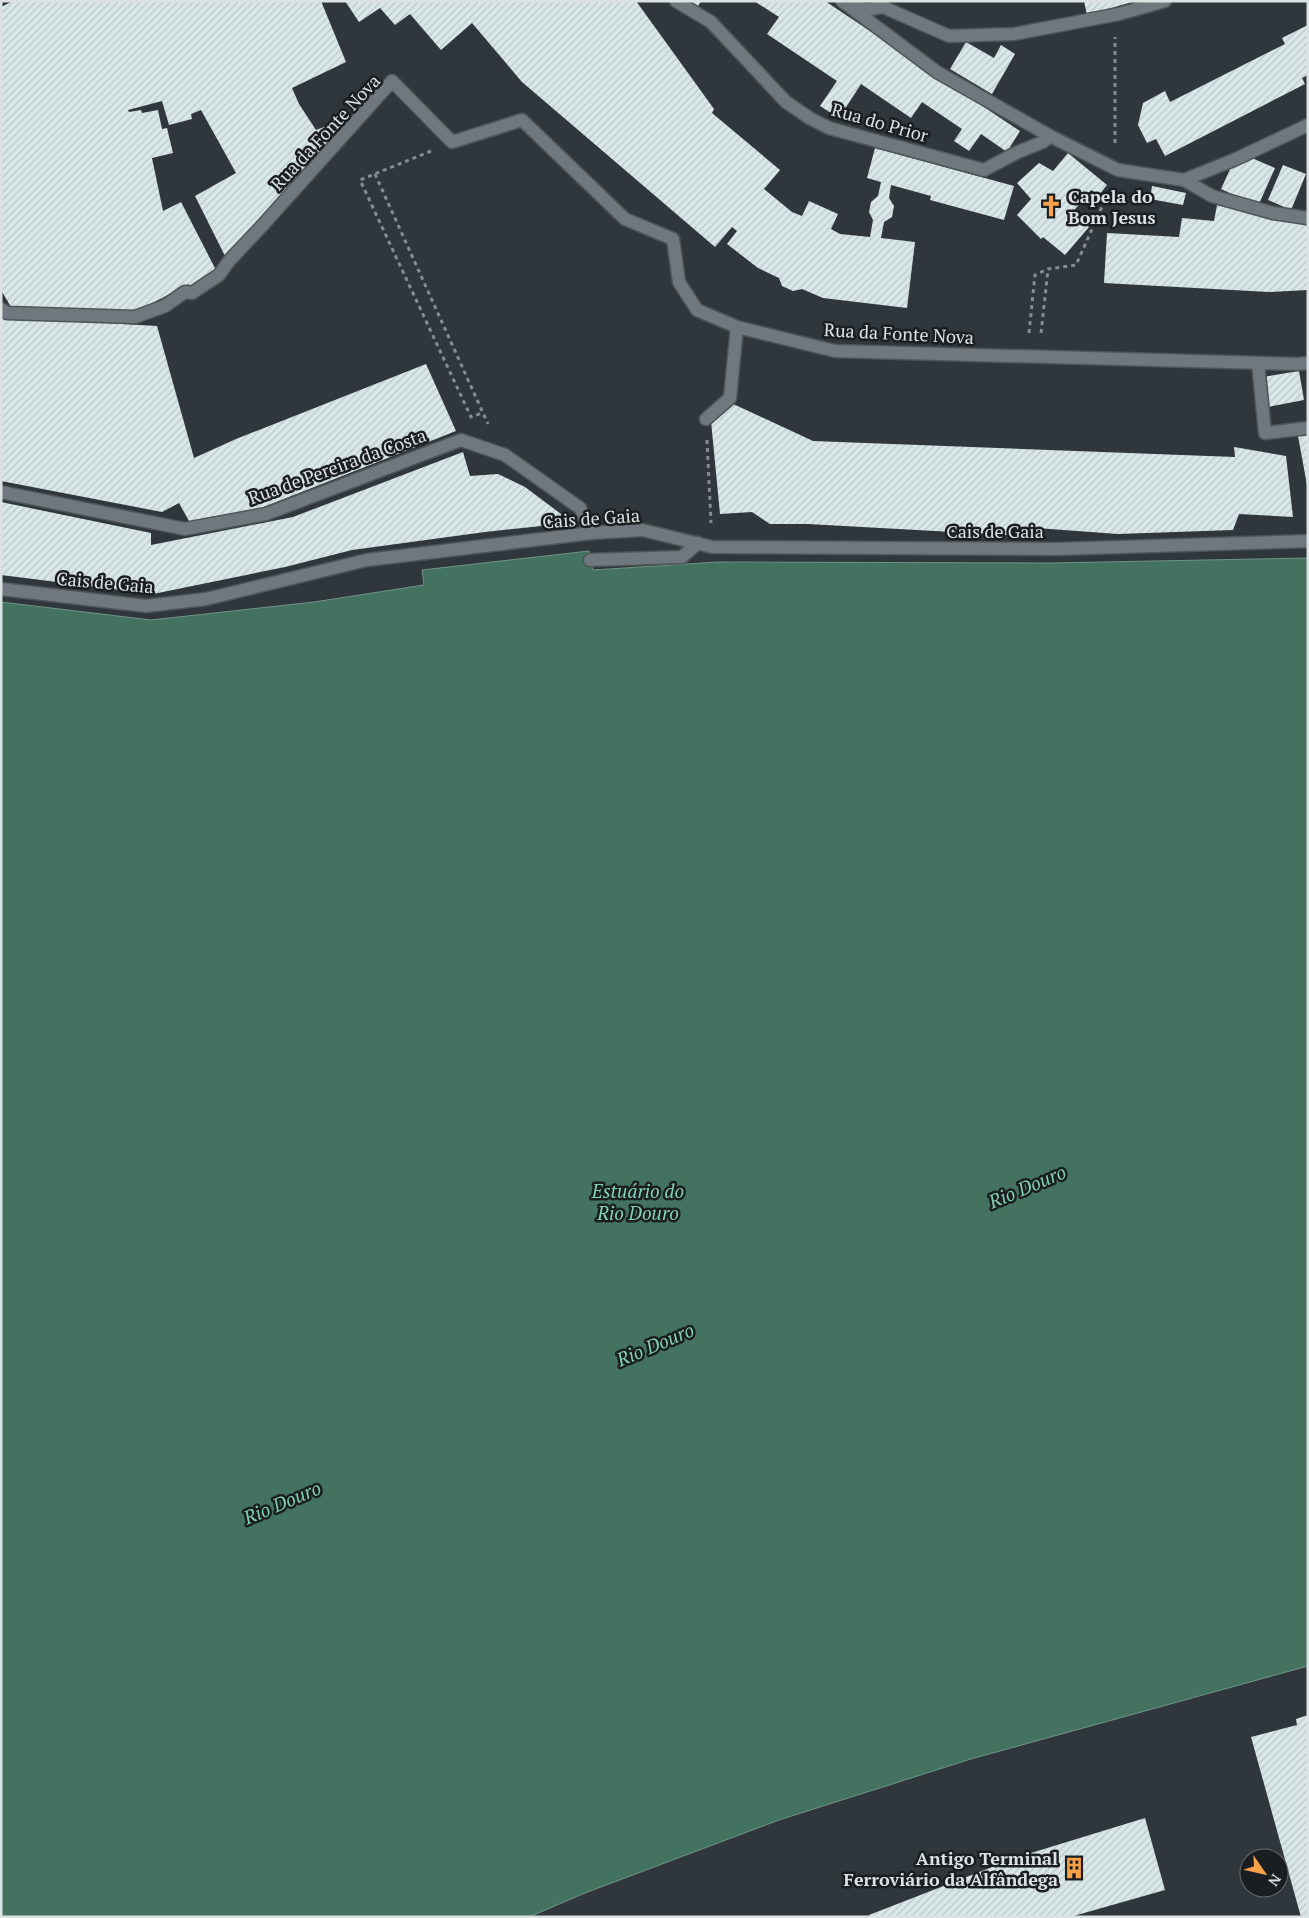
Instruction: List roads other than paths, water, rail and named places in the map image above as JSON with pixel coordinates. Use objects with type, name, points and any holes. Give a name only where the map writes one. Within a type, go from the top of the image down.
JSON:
[{"type":"street","name":"Rua do Prior","points":[[676,1],[711,22],[786,102],[811,119],[830,128],[984,170],[1018,152],[1043,142],[1050,136]]},
{"type":"street","points":[[842,1],[858,6],[884,8],[948,36],[1014,34],[1123,13],[1165,1]]},
{"type":"street","points":[[858,6],[937,72],[1050,136],[1118,170],[1184,180],[1212,196],[1273,213],[1308,218]]},
{"type":"street","name":"Rua da Fonte Nova","points":[[1,309],[7,312],[135,317],[165,306],[185,292],[192,293],[219,275],[229,261],[392,81],[452,142],[522,120],[626,219],[674,239],[679,282],[697,310],[737,327],[835,351],[1308,363]]},
{"type":"street","points":[[1184,180],[1236,159],[1308,125]]},
{"type":"street","points":[[706,419],[730,398],[737,327]]},
{"type":"street","points":[[1258,363],[1266,433],[1308,428]]},
{"type":"street","name":"Rua de Pereira da Costa","points":[[1,492],[186,529],[266,514],[461,440],[505,455],[580,508],[592,534]]},
{"type":"street","name":"Cais de Gaia","points":[[1,589],[146,606],[206,599],[367,560],[642,530],[712,547],[1057,549],[1308,541]]},
{"type":"street","points":[[590,560],[682,557],[698,543]]},
{"type":"water","name":"Estuário do Rio Douro","points":[[589,551],[593,570],[718,562],[1052,563],[1308,558],[1308,1666],[971,1759],[779,1820],[585,1893],[529,1917],[1,1917],[1,602],[151,620],[314,602],[424,585],[422,570]]},
{"type":"place","name":"Capela do Bom Jesus","points":[[1051,206]]},
{"type":"place","name":"Antigo Terminal Ferroviário da Alfândega","points":[[1074,1868]]},
{"type":"water label","name":"Rio Douro","points":[[1027,1186]]},
{"type":"water label","name":"Rio Douro","points":[[655,1344]]},
{"type":"water label","name":"Rio Douro","points":[[282,1502]]}]
